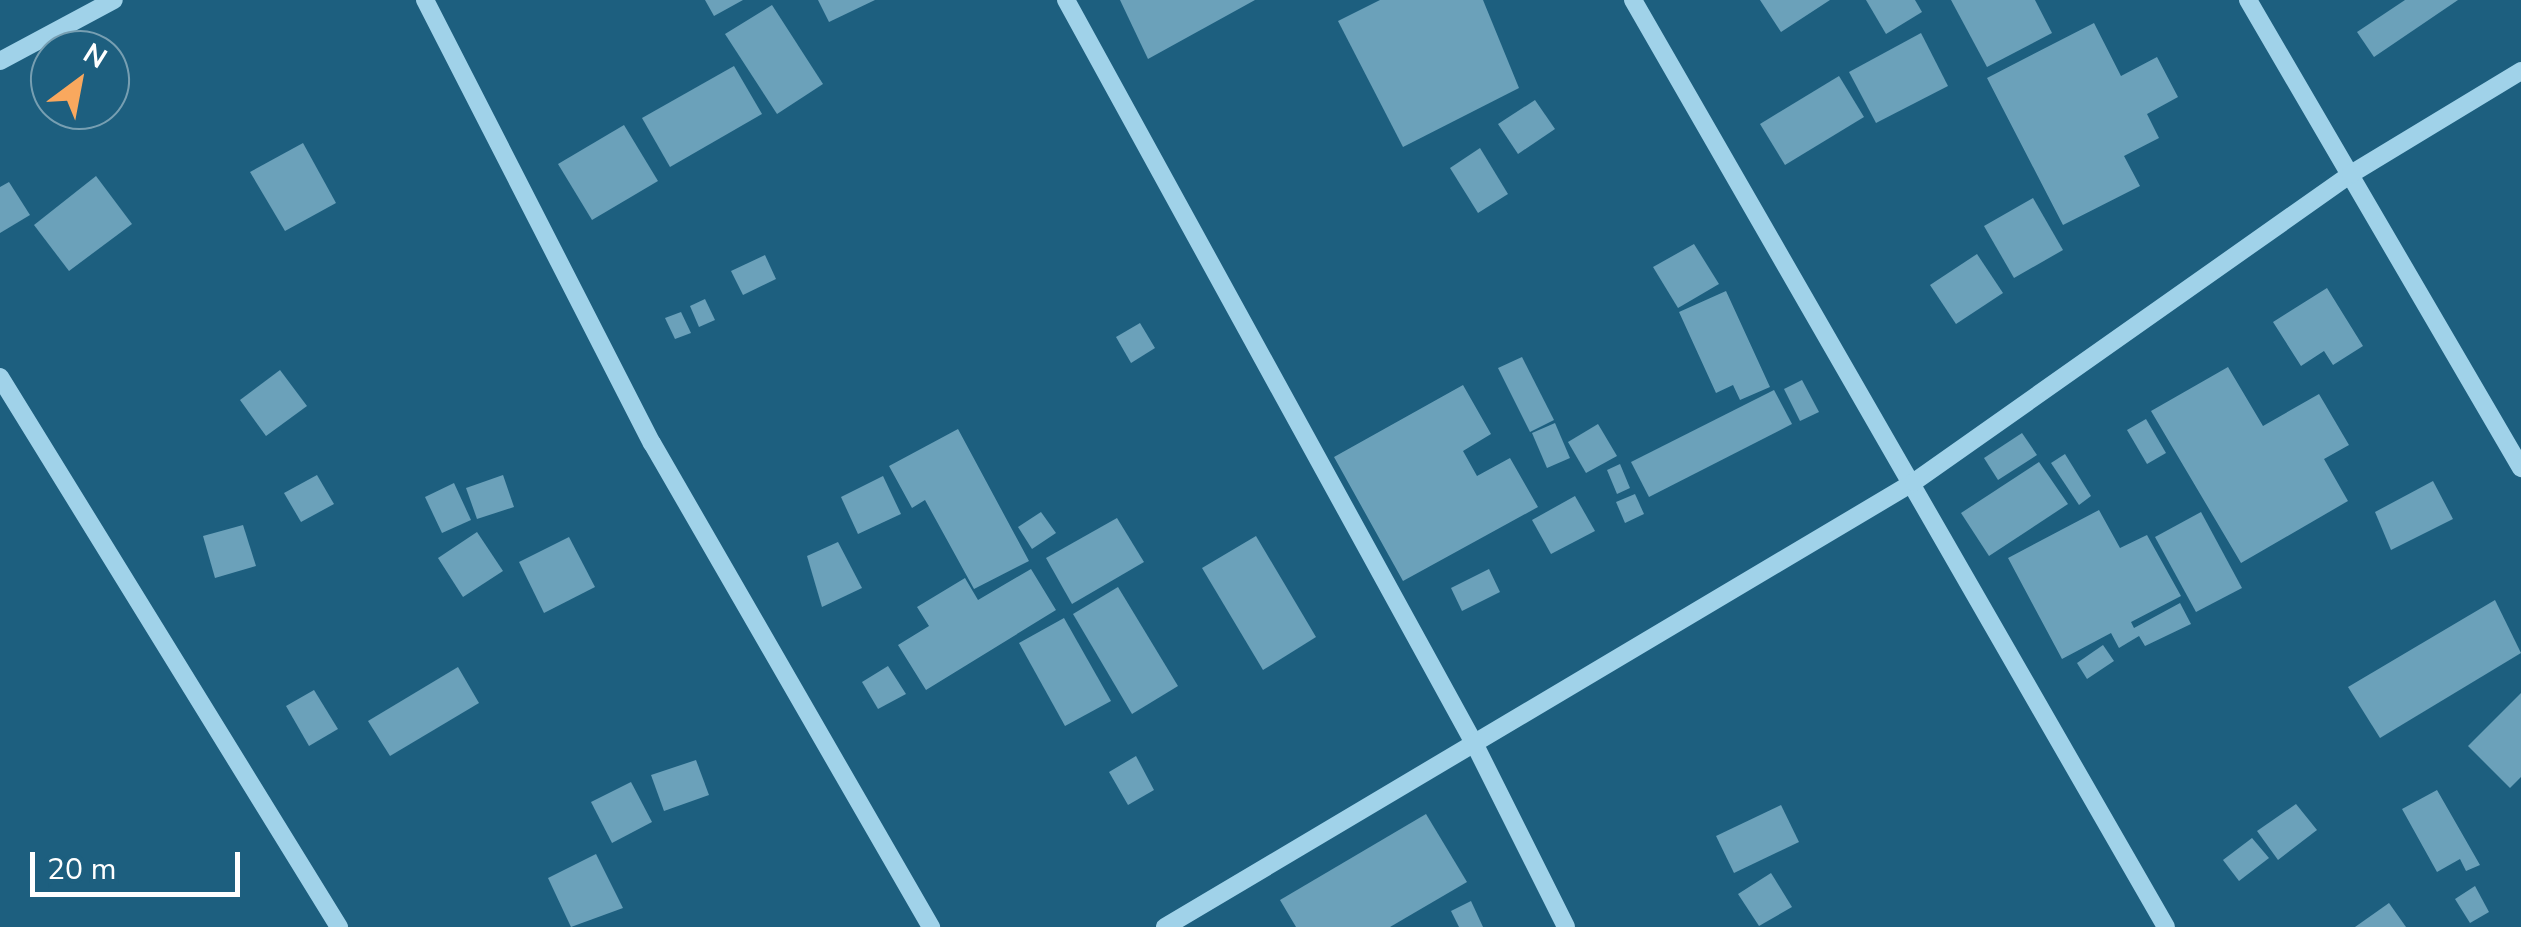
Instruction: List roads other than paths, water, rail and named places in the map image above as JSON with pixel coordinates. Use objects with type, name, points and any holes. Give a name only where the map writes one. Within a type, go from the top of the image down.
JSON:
[{"type":"street","points":[[0,61],[114,0]]},
{"type":"street","points":[[425,0],[652,443],[931,927]]},
{"type":"street","points":[[1066,0],[1475,746],[1566,927]]},
{"type":"street","points":[[1633,0],[1914,482],[2166,927]]},
{"type":"street","points":[[2248,0],[2521,468]]},
{"type":"street","points":[[1165,927],[1914,482],[2352,174],[2521,72]]},
{"type":"street","points":[[0,377],[338,927]]}]
